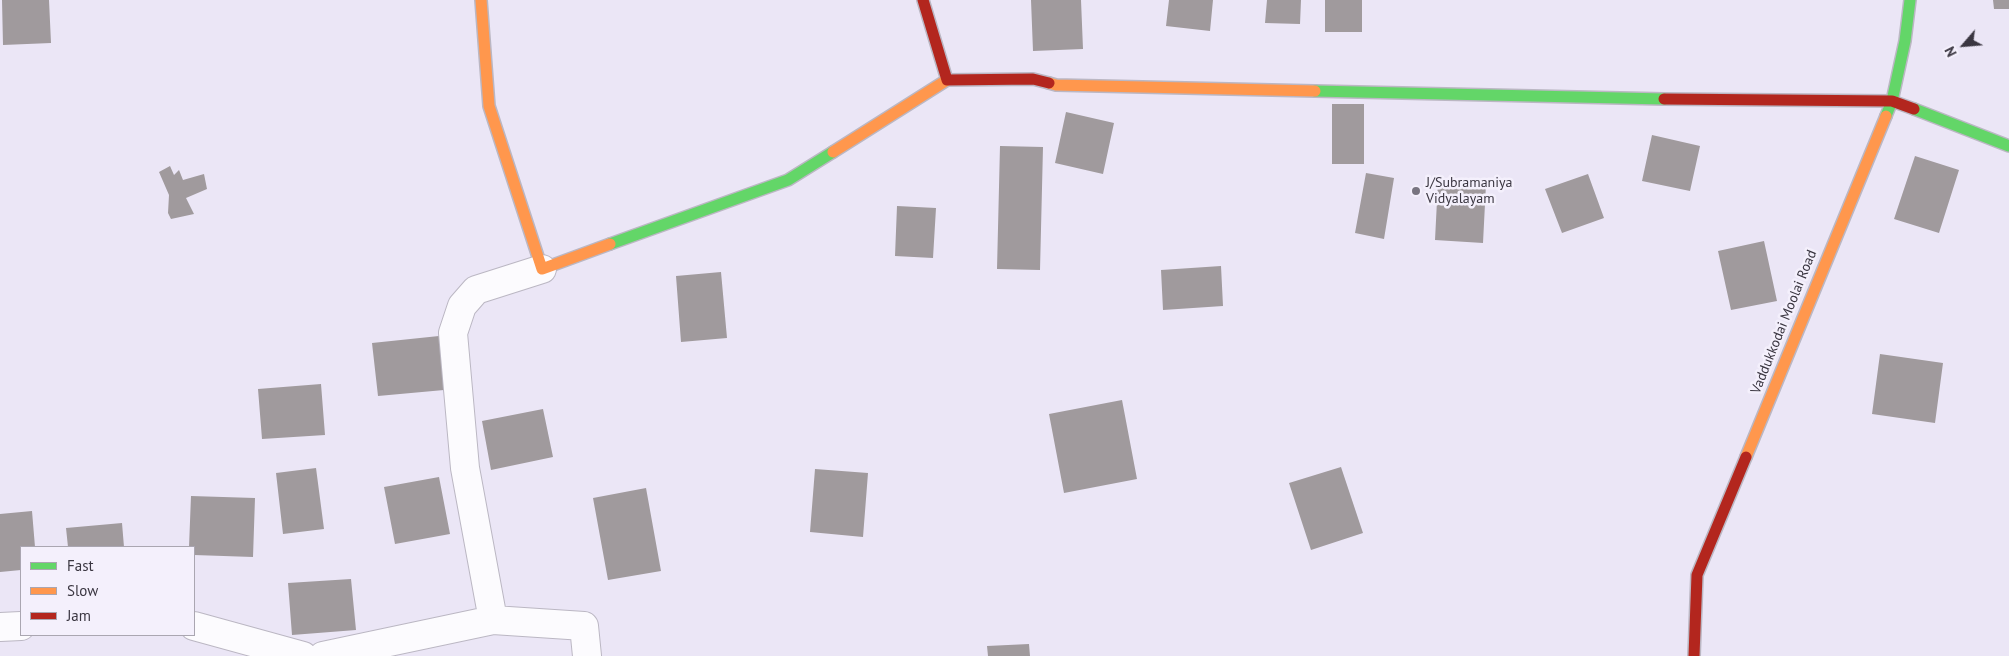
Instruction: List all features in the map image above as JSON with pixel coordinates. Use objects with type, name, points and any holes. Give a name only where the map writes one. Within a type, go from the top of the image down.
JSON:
[{"type":"street","points":[[481,0],[489,106],[542,269]]},
{"type":"street","points":[[923,0],[948,80]]},
{"type":"street","name":"Vaddukkodai Moolai Road","points":[[1694,656],[1697,574],[1892,101],[1905,41],[1910,0]]},
{"type":"street","points":[[493,620],[465,468],[453,333],[462,306],[476,290],[542,269],[788,180],[948,80],[1033,79],[1056,85],[1676,99],[1892,101],[2009,146]]},
{"type":"street","points":[[323,656],[493,620],[584,626],[587,656]]},
{"type":"street","points":[[0,627],[20,626]]},
{"type":"street","points":[[195,626],[302,656]]},
{"type":"building","points":[[2,0],[49,0],[51,43],[3,45]]},
{"type":"building","points":[[1031,0],[1081,0],[1083,49],[1033,51]]},
{"type":"building","points":[[1169,0],[1213,0],[1210,31],[1166,26]]},
{"type":"building","points":[[1267,0],[1301,0],[1300,24],[1265,23]]},
{"type":"building","points":[[1325,0],[1362,0],[1362,32],[1325,32]]},
{"type":"building","points":[[1993,0],[2009,0],[2009,9],[1994,9]]},
{"type":"building","points":[[1332,104],[1364,104],[1364,164],[1332,164]]},
{"type":"building","points":[[1066,112],[1114,123],[1103,174],[1055,163]]},
{"type":"building","points":[[1652,135],[1700,146],[1690,191],[1642,181]]},
{"type":"building","points":[[1000,146],[1043,147],[1040,270],[997,269]]},
{"type":"building","points":[[1915,156],[1959,170],[1939,233],[1894,219]]},
{"type":"building","points":[[170,166],[174,175],[179,170],[183,180],[204,174],[207,189],[186,198],[194,214],[171,219],[168,213],[169,195],[159,172]]},
{"type":"building","points":[[1366,173],[1394,178],[1384,239],[1355,233]]},
{"type":"building","points":[[1588,174],[1604,218],[1562,233],[1545,189]]},
{"type":"building","points":[[1438,181],[1486,184],[1483,243],[1435,240]]},
{"type":"building","points":[[897,206],[936,208],[933,258],[895,256]]},
{"type":"building","points":[[1764,241],[1777,301],[1731,310],[1718,251]]},
{"type":"building","points":[[1221,266],[1223,306],[1163,310],[1161,270]]},
{"type":"building","points":[[721,272],[727,338],[681,342],[676,276]]},
{"type":"building","points":[[439,336],[444,390],[378,396],[372,343]]},
{"type":"building","points":[[1880,354],[1943,363],[1935,423],[1872,414]]},
{"type":"building","points":[[321,384],[325,435],[262,439],[258,389]]},
{"type":"building","points":[[1122,400],[1137,479],[1064,493],[1049,414]]},
{"type":"building","points":[[543,409],[553,457],[491,470],[482,421]]},
{"type":"building","points":[[1341,467],[1363,533],[1311,550],[1289,483]]},
{"type":"building","points":[[316,468],[324,529],[283,534],[276,473]]},
{"type":"building","points":[[815,469],[868,473],[863,537],[810,532]]},
{"type":"building","points":[[439,477],[450,534],[395,544],[384,487]]},
{"type":"building","points":[[646,488],[661,571],[608,580],[593,498]]},
{"type":"building","points":[[191,496],[255,498],[253,557],[195,555],[195,546],[189,546]]},
{"type":"building","points":[[32,511],[35,546],[20,546],[20,570],[0,572],[0,514]]},
{"type":"building","points":[[122,523],[124,546],[68,546],[66,528]]},
{"type":"building","points":[[351,579],[356,630],[292,635],[288,583]]},
{"type":"building","points":[[1029,644],[1030,656],[988,656],[987,646]]},
{"type":"traffic: fast","points":[[1886,116],[1892,101],[1905,41],[1910,0]]},
{"type":"traffic: fast","points":[[1315,91],[1664,99]]},
{"type":"traffic: fast","points":[[1914,109],[2009,146]]},
{"type":"traffic: fast","points":[[610,244],[788,180],[833,152]]},
{"type":"traffic: slow","points":[[481,0],[489,106],[542,269],[610,244]]},
{"type":"traffic: slow","points":[[833,152],[947,80]]},
{"type":"traffic: slow","points":[[1049,83],[1056,85],[1315,91]]},
{"type":"traffic: slow","points":[[1746,457],[1886,116]]},
{"type":"traffic: jam","points":[[923,0],[947,80],[1033,79],[1049,83]]},
{"type":"traffic: jam","points":[[1664,99],[1892,101],[1914,109]]},
{"type":"traffic: jam","points":[[1694,656],[1697,575],[1746,457]]},
{"type":"place","name":"J/Subramaniya Vidyalayam","points":[[1416,191]]}]
